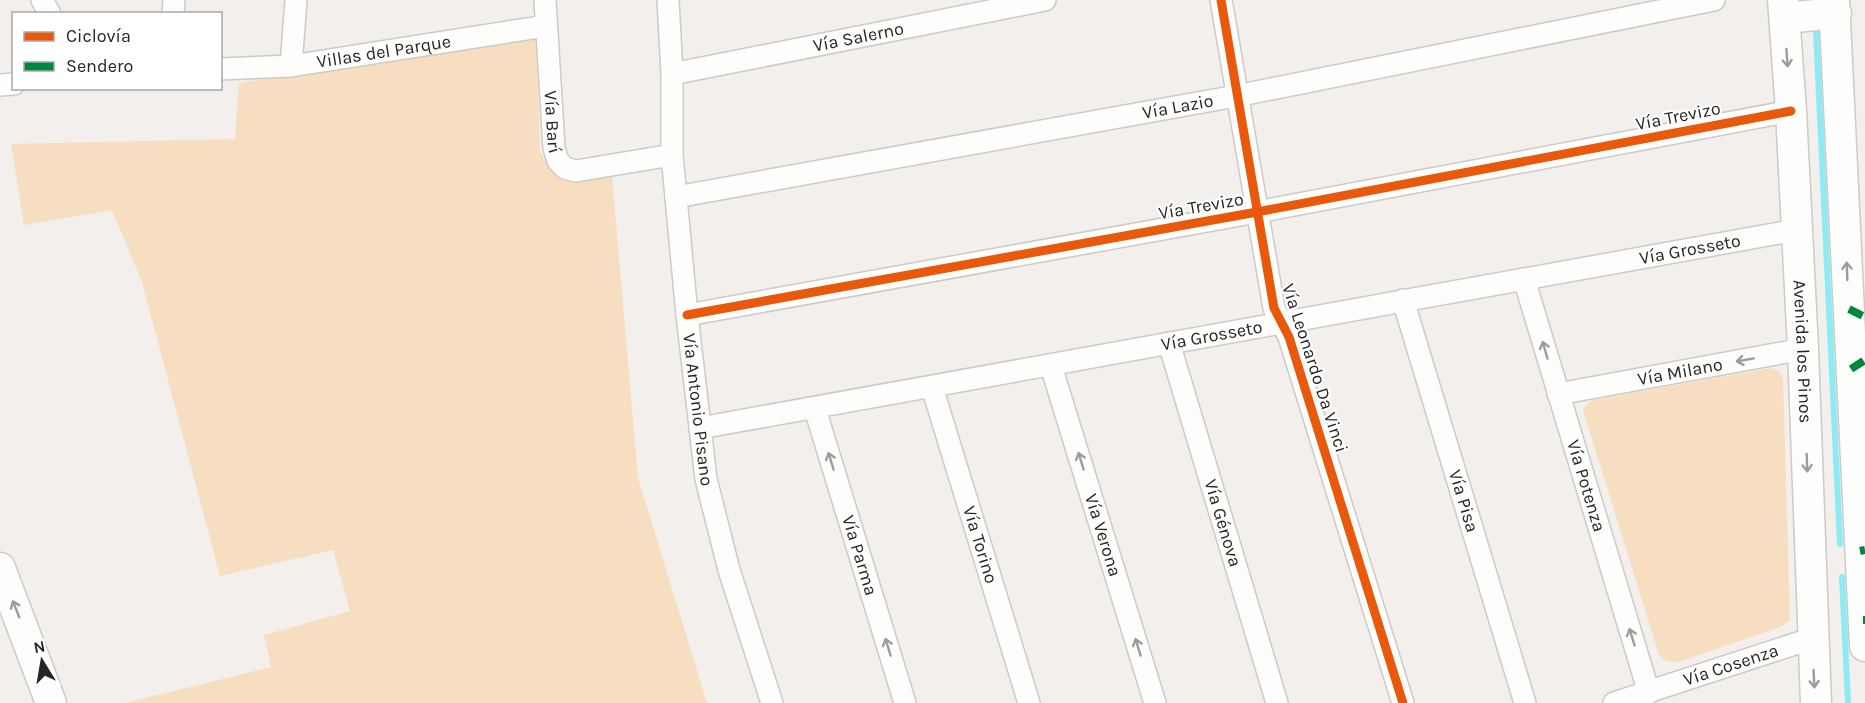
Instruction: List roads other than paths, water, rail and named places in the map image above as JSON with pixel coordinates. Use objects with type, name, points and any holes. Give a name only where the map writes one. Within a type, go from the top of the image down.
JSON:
[{"type":"street","points":[[291,66],[296,0]]},
{"type":"street","name":"Vía Barí","points":[[545,0],[554,148],[558,161],[565,168],[576,171],[672,155]]},
{"type":"street","name":"Vía Antonio Pisano","points":[[668,0],[672,74],[672,155],[706,479],[729,570],[772,703]]},
{"type":"street","name":"Vía Salerno","points":[[672,74],[1045,0]]},
{"type":"street","name":"Vía Leonardo Da Vinci","points":[[1221,0],[1274,308],[1289,337],[1403,703]]},
{"type":"street","name":"Vía Lazio","points":[[676,197],[1236,96],[1713,0]]},
{"type":"street","points":[[1784,9],[1835,6],[1857,313],[1864,628]]},
{"type":"street","name":"Avenida los Pinos","points":[[1784,9],[1803,349],[1816,703]]},
{"type":"street","name":"Villas del Parque","points":[[222,69],[291,66],[546,26]]},
{"type":"street","name":"Vía Trevizo","points":[[687,315],[1257,212],[1791,111]]},
{"type":"street","name":"Vía Grosseto","points":[[700,428],[1796,230]]},
{"type":"street","name":"Vía Potenza","points":[[1524,279],[1649,693]]},
{"type":"street","name":"Vía Pisa","points":[[1402,300],[1525,703]]},
{"type":"street","name":"Vía Génova","points":[[1169,343],[1277,703]]},
{"type":"street","name":"Vía Milano","points":[[1558,394],[1803,349]]},
{"type":"street","name":"Vía Verona","points":[[1052,366],[1155,703]]},
{"type":"street","name":"Vía Torino","points":[[932,387],[1029,703]]},
{"type":"street","name":"Vía Parma","points":[[815,409],[905,703]]},
{"type":"street","points":[[1810,562],[1862,554]]},
{"type":"street","points":[[0,568],[51,703]]},
{"type":"street","name":"Vía Cosenza","points":[[1614,703],[1813,638]]},
{"type":"waterway","points":[[1816,31],[1840,544]]},
{"type":"waterway","points":[[1842,577],[1848,703]]}]
